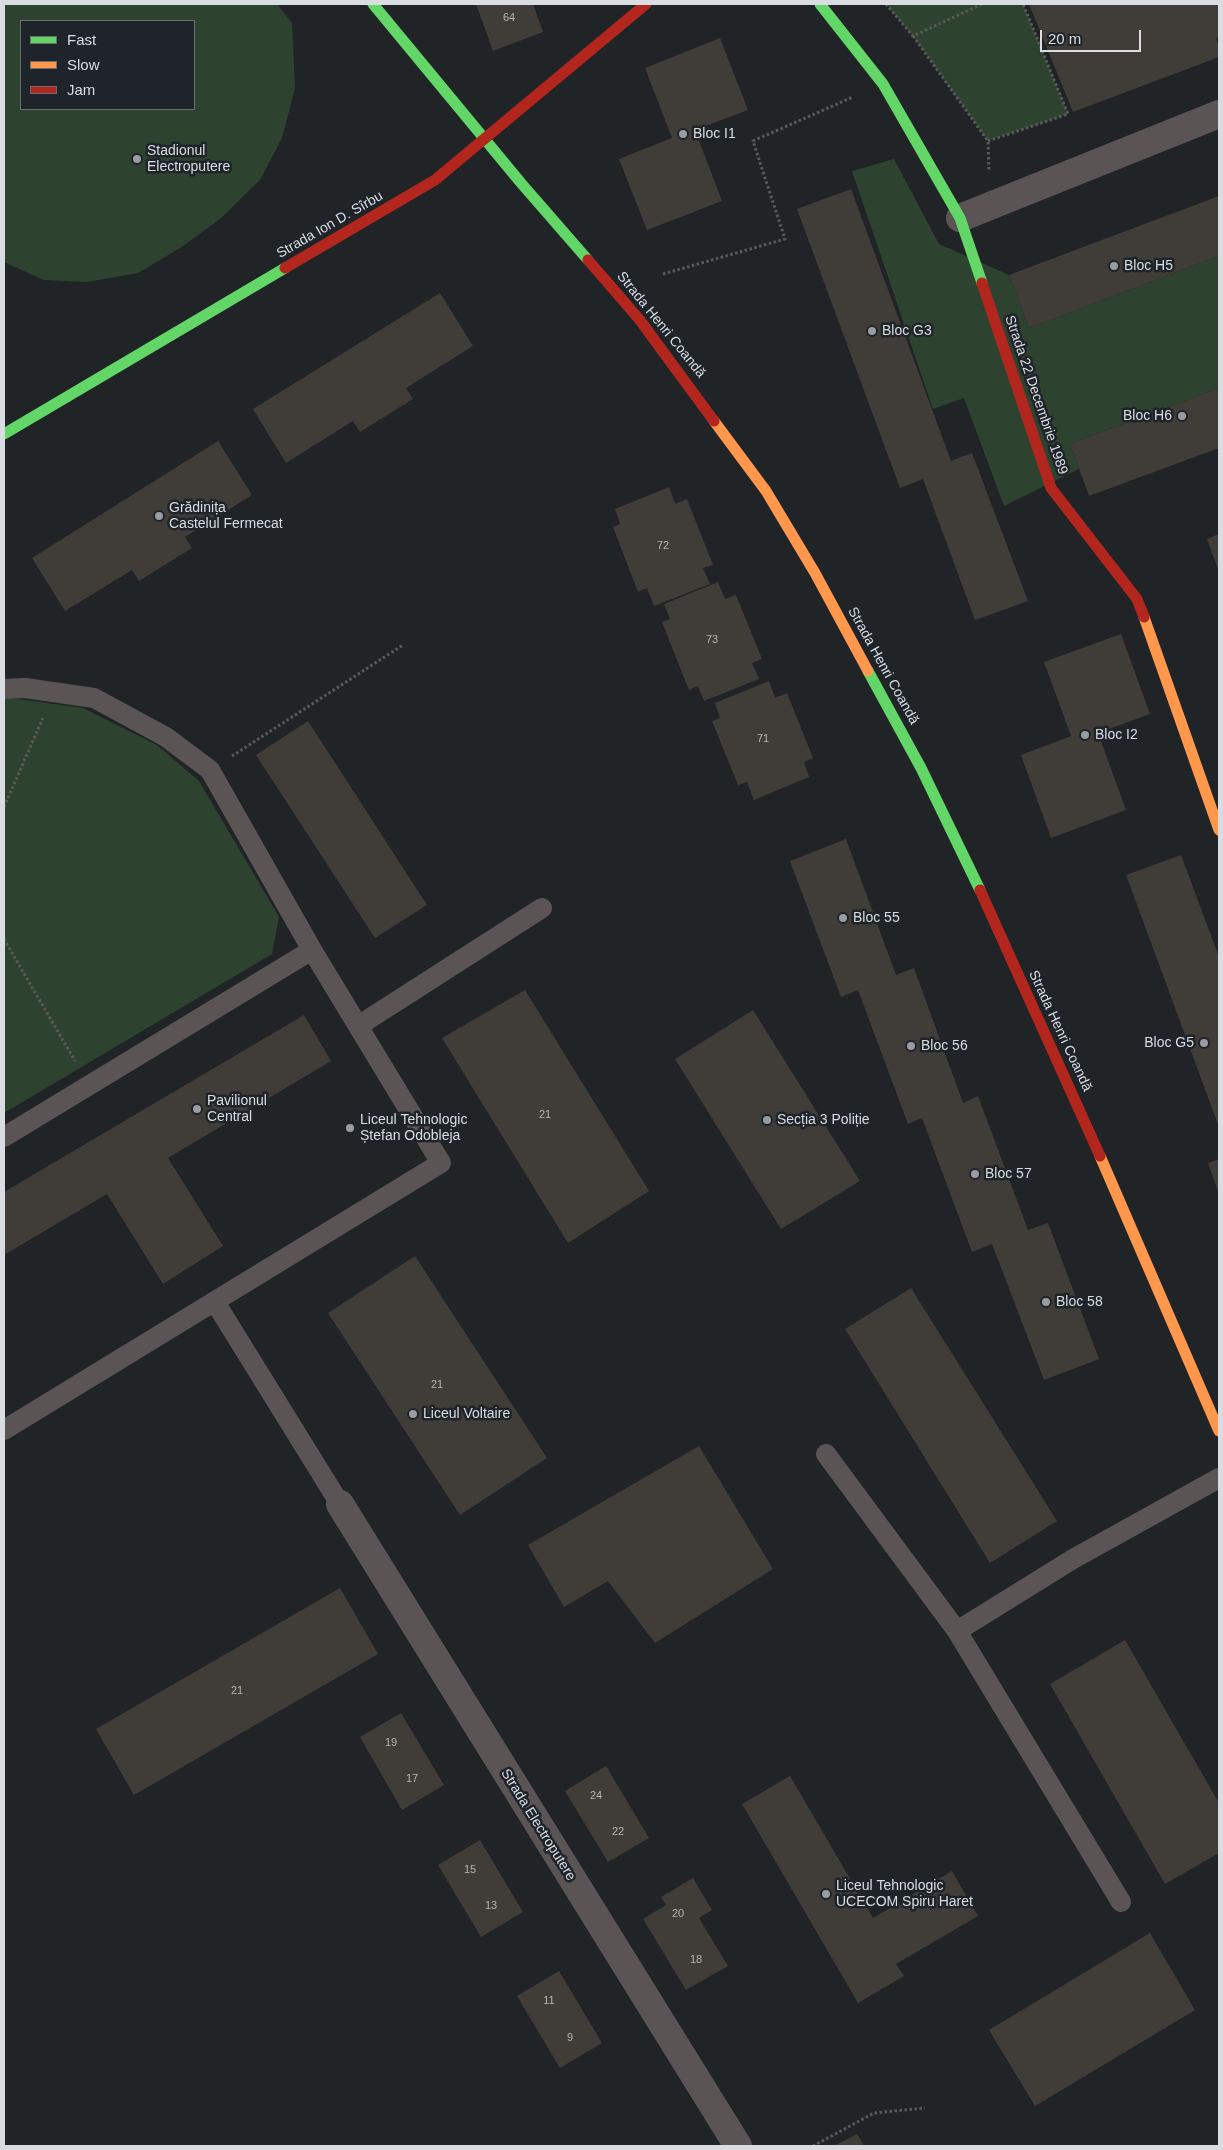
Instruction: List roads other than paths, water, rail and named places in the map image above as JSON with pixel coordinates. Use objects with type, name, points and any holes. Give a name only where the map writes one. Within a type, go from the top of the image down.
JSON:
[{"type":"street","name":"Strada Henri Coandă","points":[[374,4],[520,184],[645,326],[766,491],[815,573],[921,768],[978,886],[1096,1146],[1219,1431]]},
{"type":"street","name":"Strada Ion D. Sîrbu","points":[[4,434],[435,180],[646,4]]},
{"type":"street","name":"Strada 22 Decembrie 1989","points":[[820,4],[883,84],[960,218],[1051,488],[1137,599],[1219,830]]},
{"type":"street","points":[[960,218],[1219,114]]},
{"type":"street","name":"Strada Electroputere","points":[[340,1504],[738,2146]]},
{"type":"lane","points":[[4,689],[25,688],[94,698],[166,737],[210,770],[312,950],[441,1163],[4,1430]]},
{"type":"lane","points":[[358,1026],[542,908]]},
{"type":"lane","points":[[4,1137],[312,950]]},
{"type":"lane","points":[[214,1302],[340,1504]]},
{"type":"lane","points":[[826,1454],[958,1631],[1121,1902]]},
{"type":"lane","points":[[958,1631],[1073,1559],[1219,1478]]},
{"type":"place","name":"Bloc I1","points":[[683,134]]},
{"type":"place","name":"Stadionul Electroputere","points":[[137,159]]},
{"type":"place","name":"Bloc H5","points":[[1114,266]]},
{"type":"place","name":"Bloc G3","points":[[872,331]]},
{"type":"place","name":"Bloc H6","points":[[1182,416]]},
{"type":"place","name":"Grădinița Castelul Fermecat","points":[[159,516]]},
{"type":"place","name":"Bloc I2","points":[[1085,735]]},
{"type":"place","name":"Bloc 55","points":[[843,918]]},
{"type":"place","name":"Bloc G5","points":[[1204,1043]]},
{"type":"place","name":"Bloc 56","points":[[911,1046]]},
{"type":"place","name":"Pavilionul Central","points":[[197,1109]]},
{"type":"place","name":"Secția 3 Poliție","points":[[767,1120]]},
{"type":"place","name":"Liceul Tehnologic Ștefan Odobleja","points":[[350,1128]]},
{"type":"place","name":"Bloc 57","points":[[975,1174]]},
{"type":"place","name":"Bloc 58","points":[[1046,1302]]},
{"type":"place","name":"Liceul Voltaire","points":[[413,1414]]},
{"type":"place","name":"Liceul Tehnologic UCECOM Spiru Haret","points":[[826,1894]]}]
